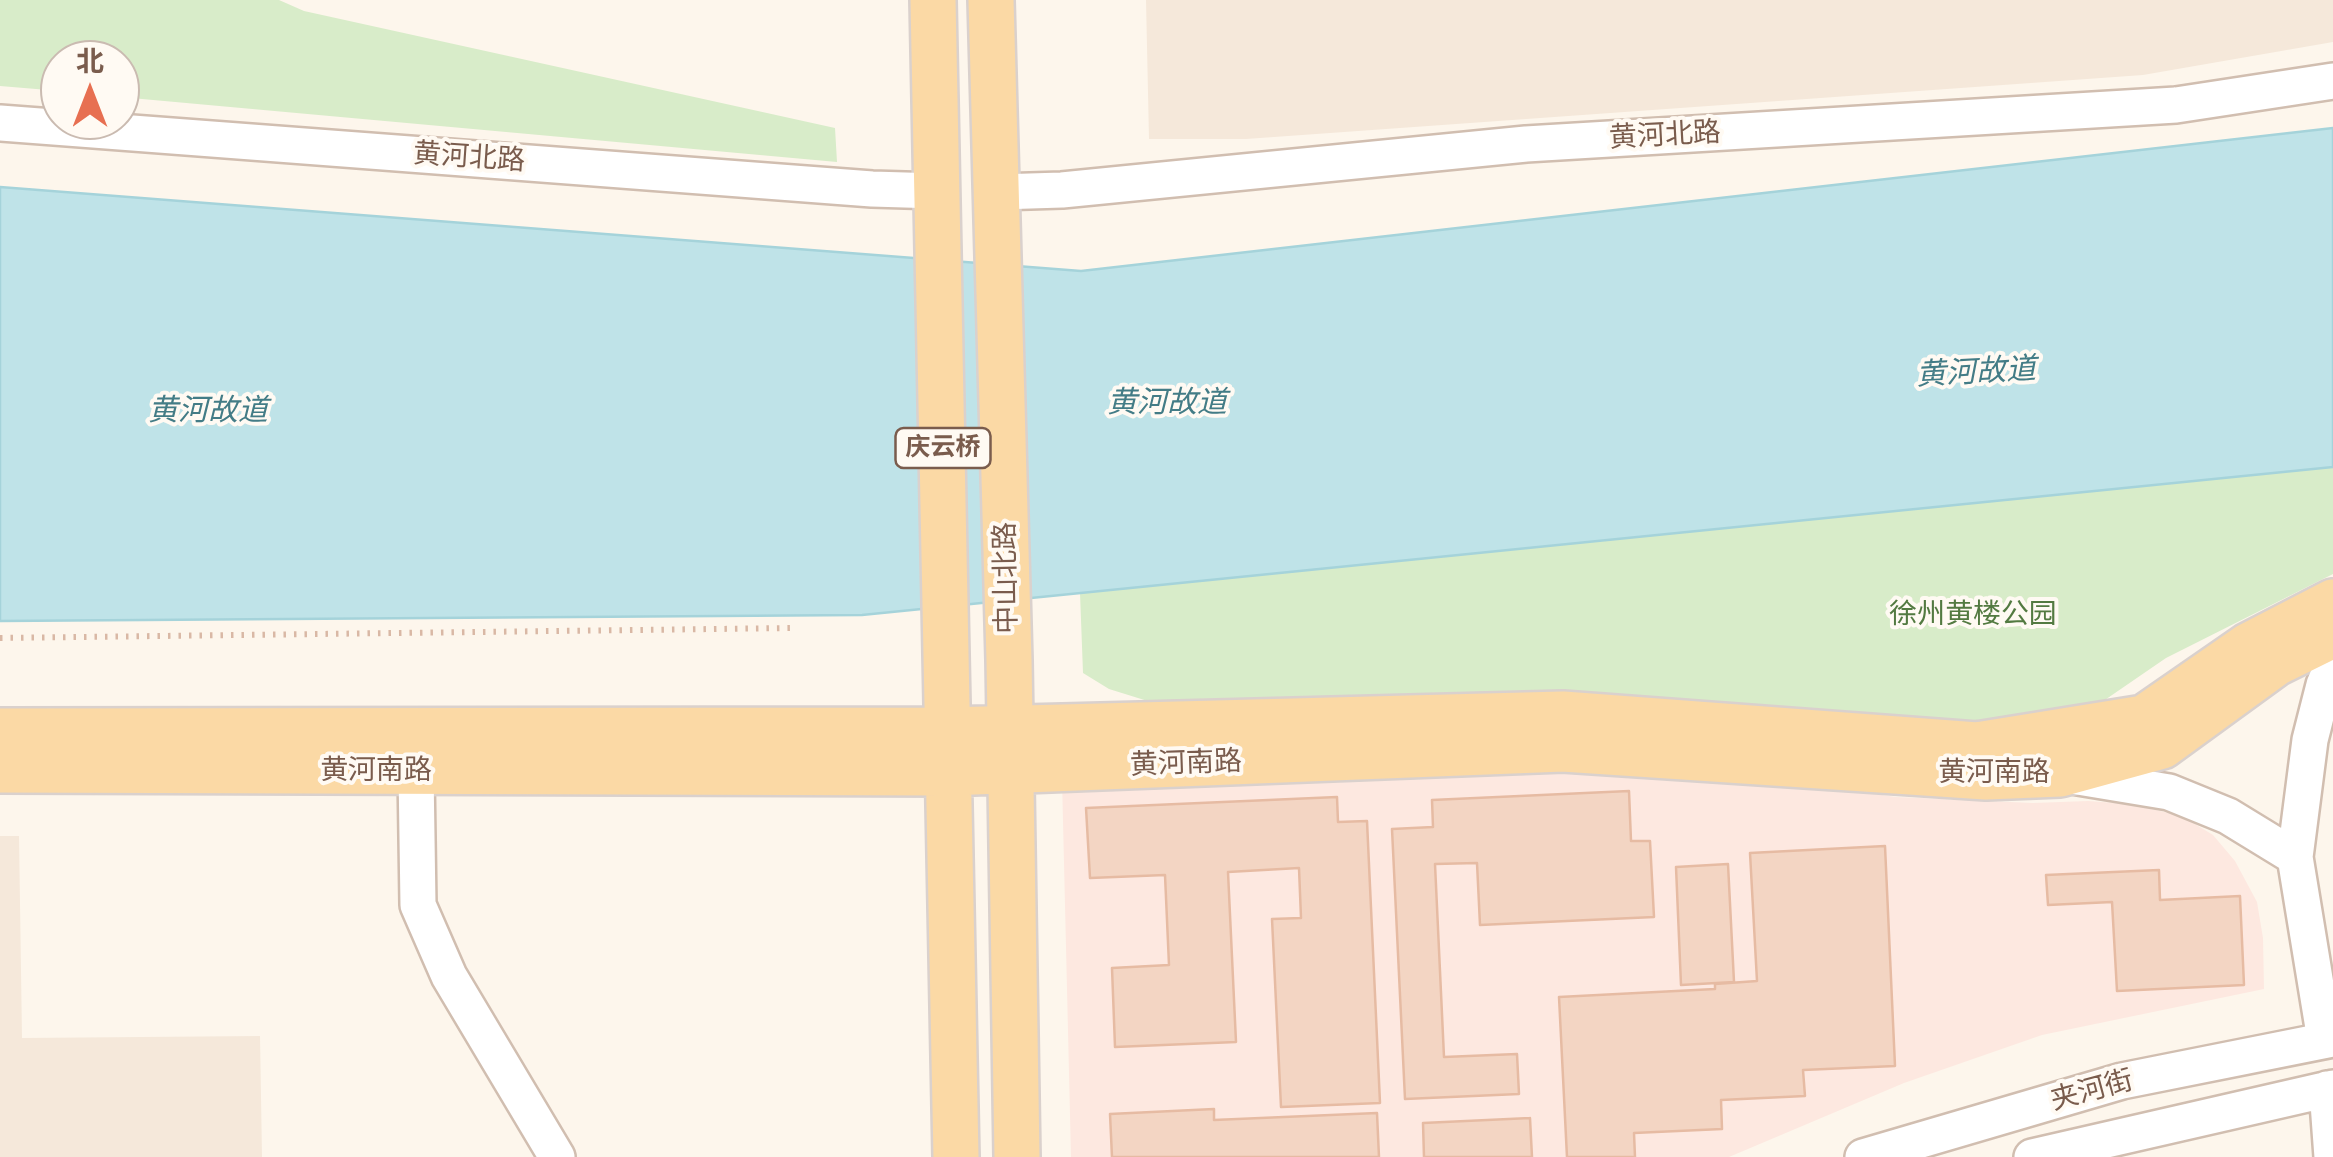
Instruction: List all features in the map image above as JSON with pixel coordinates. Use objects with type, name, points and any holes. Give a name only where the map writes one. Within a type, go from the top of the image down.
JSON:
[{"type":"main road","points":[[933,0],[938,212]]},
{"type":"main road","name":"中山北路","points":[[992,0],[1017,1157]]},
{"type":"main road","name":"庆云桥","points":[[938,212],[948,751]]},
{"type":"main road","name":"黄河南路","points":[[1010,750],[1563,714],[1976,745],[2144,718],[2248,646],[2333,602]]},
{"type":"main road","name":"黄河南路","points":[[0,770],[416,771],[948,751],[1564,749],[1986,777],[2060,774],[2162,746],[2276,664],[2333,634]]},
{"type":"main road","name":"黄河南路","points":[[0,730],[948,751]]},
{"type":"main road","points":[[948,751],[956,1157]]},
{"type":"street","name":"黄河北路","points":[[998,192],[1062,190],[1526,144],[2176,105],[2333,81]]},
{"type":"street","name":"黄河北路","points":[[0,122],[872,189],[938,212]]},
{"type":"street","points":[[2329,1040],[2295,857],[2310,740],[2333,664]]},
{"type":"street","points":[[416,771],[418,905],[449,976],[557,1157]]},
{"type":"street","points":[[2060,774],[2169,792],[2228,816],[2295,857]]},
{"type":"street","name":"夹河街","points":[[1863,1157],[2122,1082],[2329,1040]]},
{"type":"street","points":[[2330,1088],[2332,1157]]},
{"type":"street","name":"夹河街","points":[[2032,1157],[2330,1088]]},
{"type":"path","points":[[0,638],[794,628]]},
{"type":"shaded area","points":[[1146,0],[2333,0],[2333,42],[2143,75],[1246,139],[1149,139]]},
{"type":"shaded area","points":[[1556,769],[1706,770],[1896,797],[2033,803],[2088,801],[2129,804],[2182,816],[2213,835],[2235,861],[2257,902],[2263,938],[2264,989],[2042,1035],[1904,1083],[1729,1157],[1071,1157],[1062,779]]},
{"type":"shaded area","points":[[0,836],[19,836],[22,1038],[260,1036],[262,1157],[0,1157]]},
{"type":"green space","points":[[0,0],[279,0],[304,11],[835,128],[837,162],[140,99],[140,40],[40,40],[40,89],[0,86]]},
{"type":"green space","name":"徐州黄楼公园","points":[[2333,467],[2333,574],[2166,658],[2099,704],[2007,725],[1183,712],[1109,689],[1083,673],[1080,593]]},
{"type":"water","name":"黄河故道","points":[[2333,128],[2333,467],[862,615],[0,621],[0,187],[1081,271]]},
{"type":"building","points":[[1629,791],[1631,841],[1650,841],[1654,917],[1480,925],[1477,863],[1435,864],[1444,1057],[1517,1054],[1519,1094],[1405,1099],[1392,829],[1433,827],[1432,800]]},
{"type":"building","points":[[1337,797],[1338,822],[1367,821],[1380,1103],[1281,1107],[1272,919],[1301,918],[1299,868],[1228,872],[1236,1042],[1115,1047],[1112,968],[1169,965],[1165,875],[1090,878],[1086,808]]},
{"type":"building","points":[[1885,846],[1895,1066],[1803,1070],[1805,1096],[1721,1100],[1722,1129],[1634,1133],[1635,1157],[1567,1157],[1559,997],[1715,989],[1715,984],[1757,981],[1750,853]]},
{"type":"building","points":[[1728,864],[1734,982],[1681,985],[1676,867]]},
{"type":"building","points":[[2159,870],[2160,900],[2240,896],[2244,985],[2117,991],[2112,902],[2048,905],[2046,875]]},
{"type":"building","points":[[1214,1109],[1214,1120],[1377,1113],[1379,1157],[1112,1157],[1110,1114]]},
{"type":"building","points":[[1530,1118],[1532,1157],[1424,1157],[1423,1123]]}]
